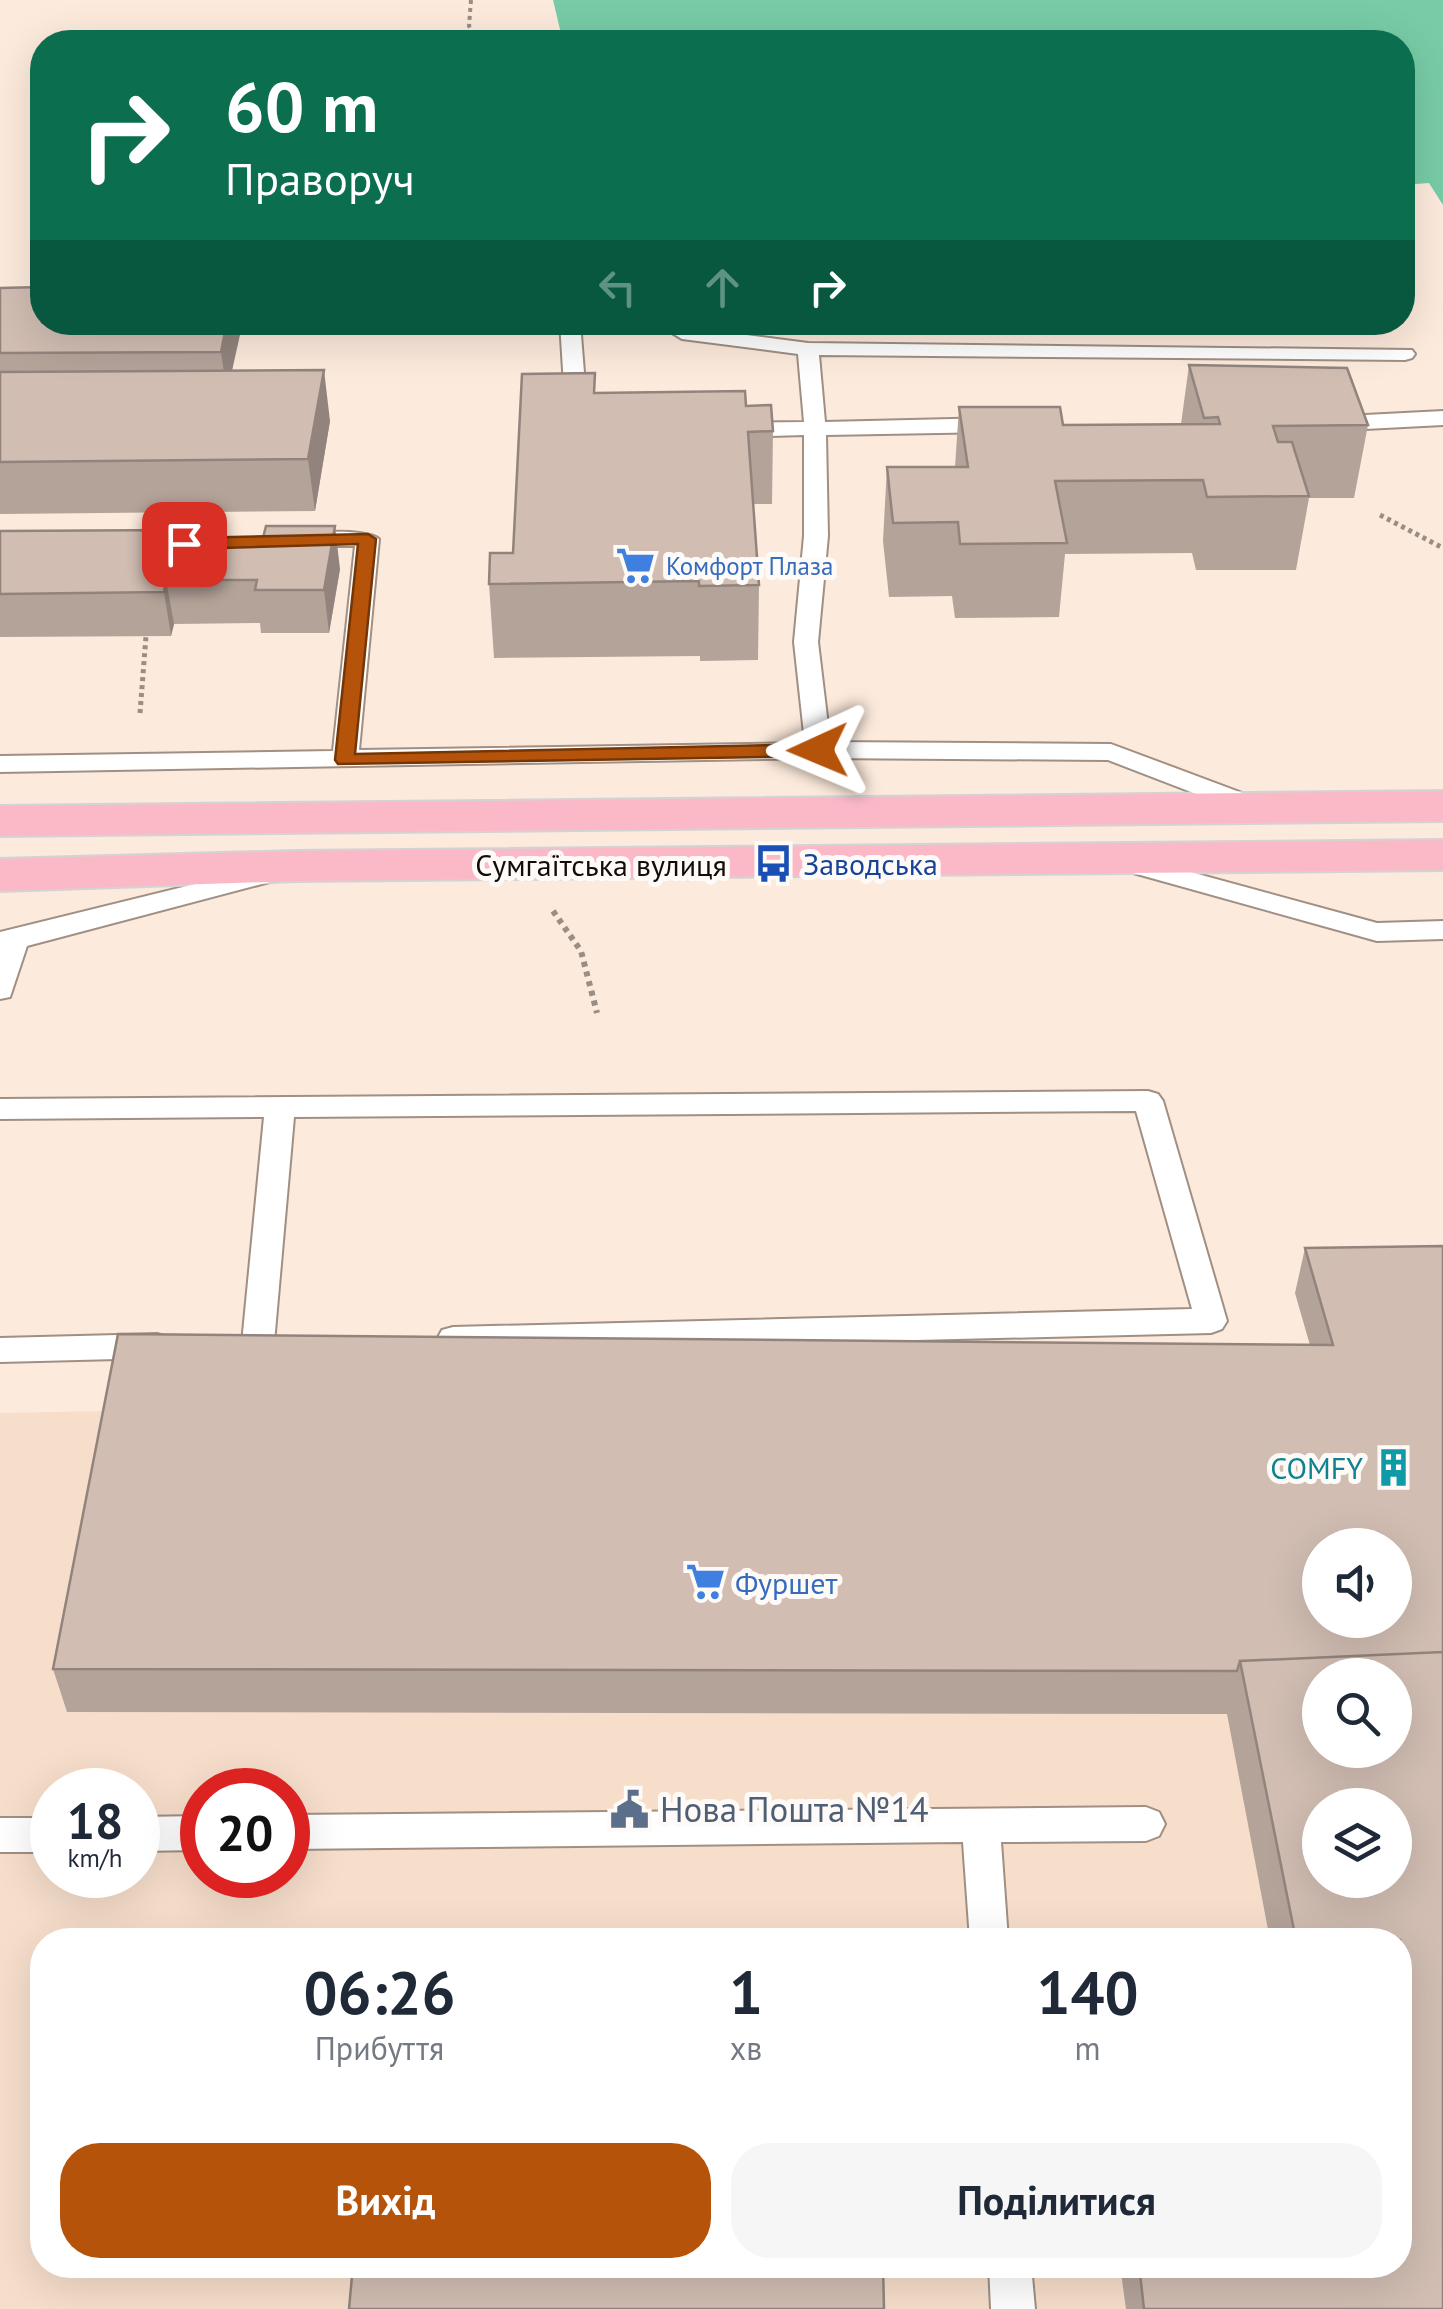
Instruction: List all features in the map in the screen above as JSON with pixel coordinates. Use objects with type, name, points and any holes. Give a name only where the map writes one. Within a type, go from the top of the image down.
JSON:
[{"type":"main road","name":"Сумгаїтська вулиця","points":[[0,821],[1443,806]]},
{"type":"main road","name":"Сумгаїтська вулиця","points":[[0,875],[296,866],[1443,855]]},
{"type":"lane","points":[[571,335],[576,402],[610,410]]},
{"type":"lane","points":[[698,335],[808,349],[1404,354]]},
{"type":"lane","points":[[808,349],[815,429],[816,536],[806,642],[818,750]]},
{"type":"lane","points":[[1308,425],[1443,418]]},
{"type":"lane","points":[[711,431],[959,423],[1014,425]]},
{"type":"lane","points":[[271,542],[368,539],[345,760]]},
{"type":"lane","points":[[0,764],[818,750],[1111,752],[1252,806]]},
{"type":"lane","points":[[1110,858],[1377,932],[1443,930]]},
{"type":"lane","points":[[0,990],[8,941],[296,866]]},
{"type":"lane","points":[[0,1109],[1148,1101],[1211,1321],[417,1340]]},
{"type":"lane","points":[[258,1343],[280,1107]]},
{"type":"lane","points":[[218,1344],[298,1342]]},
{"type":"lane","points":[[0,1350],[179,1345]]},
{"type":"lane","points":[[310,1832],[1146,1824]]},
{"type":"lane","points":[[981,1826],[988,1928]]},
{"type":"lane","points":[[0,1835],[30,1835]]},
{"type":"lane","points":[[1011,2278],[1013,2309]]},
{"type":"path","points":[[471,0],[471,30]]},
{"type":"path","points":[[1380,514],[1443,548]]},
{"type":"path","points":[[140,713],[146,636]]},
{"type":"path","points":[[536,911],[554,911],[582,950],[597,1014]]},
{"type":"shaded area","points":[[1443,1291],[1412,1759],[1412,1658],[1302,1658],[1302,1768],[1411,1768],[1410,1788],[1302,1788],[1302,1898],[1403,1898],[1401,1928],[30,1928],[30,2278],[1412,2277],[1443,2309],[0,2309],[0,1413],[1322,1389],[1295,1293]]},
{"type":"green space","points":[[553,0],[1443,0],[1443,205],[1429,183],[1415,184],[1415,30],[560,30]]},
{"type":"building","points":[[30,287],[30,335],[224,335],[221,352],[0,353],[0,288]]},
{"type":"building","points":[[1189,365],[1347,368],[1368,425],[1273,426],[1278,442],[1292,442],[1309,496],[1207,497],[1203,480],[1055,481],[1067,543],[960,544],[958,522],[893,523],[887,467],[968,467],[959,407],[1060,407],[1063,425],[1220,424],[1218,417],[1204,418]]},
{"type":"building","points":[[324,370],[308,459],[0,462],[0,372]]},
{"type":"building","points":[[595,373],[594,393],[745,391],[746,406],[771,405],[773,431],[748,432],[759,585],[699,586],[699,581],[489,584],[490,553],[513,553],[522,374]]},
{"type":"building","points":[[266,526],[335,526],[324,590],[255,590],[257,580],[166,580],[164,592],[0,594],[0,531],[176,530],[173,539],[263,538]]},
{"type":"building","name":"Фуршет","points":[[1443,1246],[1443,1652],[1240,1661],[1237,1671],[53,1669],[118,1334],[1333,1345],[1305,1248]]},
{"type":"building","points":[[1443,1652],[1443,2309],[1144,2309],[1140,2278],[1412,2278],[1412,1928],[1294,1928],[1240,1661],[1302,1658],[1302,1768],[1412,1768],[1412,1658],[1308,1658]]},
{"type":"building","points":[[352,2278],[883,2278],[884,2309],[349,2309]]},
{"type":"place","name":"Комфорт Плаза","points":[[636,566]]},
{"type":"place","name":"Заводська","points":[[773,863]]},
{"type":"place","name":"COMFY","points":[[1393,1467]]},
{"type":"place","name":"Фуршет","points":[[705,1582]]},
{"type":"place","name":"Нова Пошта №14","points":[[630,1809]]},
{"type":"route","points":[[184,544],[368,539],[345,760],[818,750]]}]
